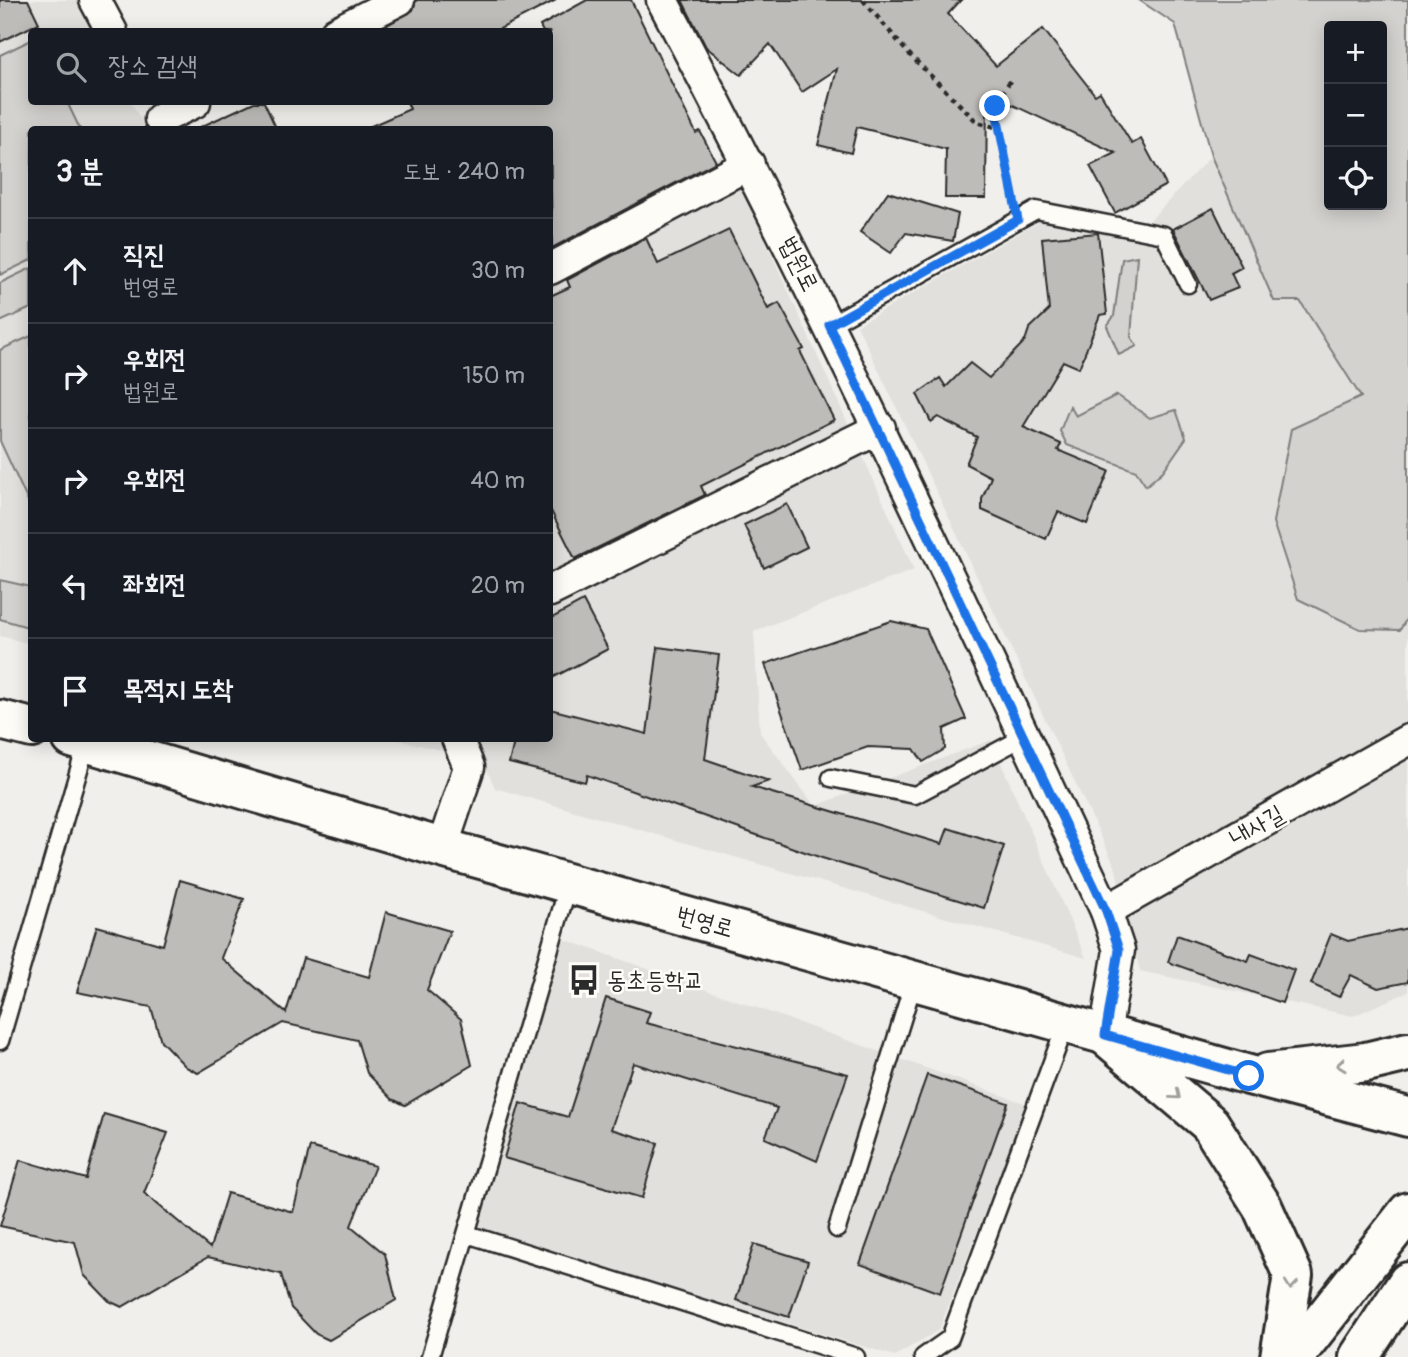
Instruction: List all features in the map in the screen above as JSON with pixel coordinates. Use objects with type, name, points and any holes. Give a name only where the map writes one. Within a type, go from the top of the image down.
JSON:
[{"type":"main road","points":[[0,720],[28,727]]},
{"type":"main road","name":"번영로","points":[[87,742],[442,848],[1249,1076],[1408,1117]]},
{"type":"main road","points":[[1105,1035],[1210,1125],[1262,1206],[1293,1275],[1280,1357]]},
{"type":"main road","points":[[1249,1076],[1366,1062],[1408,1052]]},
{"type":"main road","points":[[1294,1357],[1408,1212]]},
{"type":"main road","points":[[1359,1357],[1408,1282]]},
{"type":"street","points":[[95,0],[110,28]]},
{"type":"street","points":[[344,28],[400,0]]},
{"type":"street","name":"법원로","points":[[663,0],[749,164],[880,428],[1106,911],[1119,950],[1105,1035]]},
{"type":"street","points":[[158,117],[188,105]]},
{"type":"street","points":[[553,267],[749,164]]},
{"type":"street","points":[[553,590],[880,428]]},
{"type":"street","name":"내사길","points":[[1106,911],[1408,740]]},
{"type":"street","points":[[442,848],[470,767],[459,742]]},
{"type":"lane","points":[[829,325],[1036,210],[1164,234],[1188,284]]},
{"type":"lane","points":[[831,778],[915,795],[1024,737]]},
{"type":"lane","points":[[0,1041],[79,742]]},
{"type":"lane","points":[[430,1357],[569,883]]},
{"type":"lane","points":[[837,1229],[914,981]]},
{"type":"lane","points":[[923,1357],[950,1338],[1066,1024]]},
{"type":"lane","points":[[467,1234],[856,1357]]},
{"type":"path","points":[[863,0],[909,54],[977,122],[999,128]]},
{"type":"path","points":[[1010,81],[995,106],[1018,220]]},
{"type":"shaded area","points":[[0,0],[78,0],[92,28],[28,28],[28,105],[133,105],[144,126],[28,126],[28,643],[0,636]]},
{"type":"shaded area","points":[[1139,0],[1408,0],[1408,616],[1400,630],[1360,629],[1298,599],[1273,522],[1291,429],[1361,397],[1300,301],[1274,301],[1211,156],[1175,24]]},
{"type":"shaded area","points":[[28,41],[28,105],[68,105],[79,126],[28,126],[28,261],[0,275],[0,55]]},
{"type":"shaded area","points":[[726,153],[914,570],[754,631],[760,733],[815,806],[991,740],[1086,958],[495,788],[474,742],[553,742],[553,245]]},
{"type":"shaded area","points":[[1211,156],[1274,301],[1300,300],[1362,397],[1408,615],[1408,992],[1353,1016],[1140,971],[1115,866],[857,325],[1044,219],[1137,234]]},
{"type":"shaded area","points":[[1137,256],[1131,337],[1137,346],[1119,355],[1107,326],[1114,316],[1122,259]]},
{"type":"shaded area","points":[[28,269],[28,309],[0,322],[0,283]]},
{"type":"shaded area","points":[[28,337],[28,502],[0,441],[0,350]]},
{"type":"shaded area","points":[[1117,395],[1150,418],[1176,410],[1186,438],[1163,471],[1146,486],[1136,471],[1067,445],[1060,431],[1070,406],[1076,416]]},
{"type":"shaded area","points":[[0,580],[28,586],[28,627],[0,619]]},
{"type":"shaded area","points":[[408,742],[443,742],[448,752]]},
{"type":"shaded area","points":[[552,935],[1027,1104],[939,1330],[895,1356],[470,1227]]},
{"type":"building","points":[[0,0],[28,0],[39,23],[0,42]]},
{"type":"building","points":[[416,0],[556,0],[502,28],[382,28],[413,10]]},
{"type":"building","points":[[587,0],[631,0],[696,133],[700,131],[716,162],[553,247],[553,126],[371,126],[410,109],[408,105],[553,105],[553,28],[540,26]]},
{"type":"building","points":[[682,0],[961,0],[948,14],[996,66],[1043,29],[1095,95],[1100,92],[1132,144],[1141,139],[1166,185],[1115,213],[1090,166],[1116,153],[987,93],[986,198],[945,198],[946,149],[857,127],[851,153],[818,145],[837,69],[802,92],[770,44],[741,75],[706,47]]},
{"type":"building","points":[[248,105],[265,105],[275,126],[203,126]]},
{"type":"building","points":[[888,192],[958,214],[953,241],[906,233],[891,253],[860,232]]},
{"type":"building","points":[[1213,208],[1242,267],[1231,273],[1238,288],[1209,300],[1173,229]]},
{"type":"building","points":[[729,230],[768,309],[779,303],[804,349],[800,351],[834,420],[701,486],[705,495],[575,559],[553,515],[553,295],[570,287],[567,280],[646,238],[658,264]]},
{"type":"building","points":[[1098,233],[1107,314],[1100,315],[1079,368],[1063,361],[1023,427],[1061,444],[1058,450],[1109,471],[1087,524],[1058,512],[1046,539],[982,510],[982,499],[991,477],[966,464],[977,437],[938,417],[931,422],[917,394],[940,378],[946,387],[970,363],[989,378],[1025,341],[1029,329],[1049,310],[1042,238]]},
{"type":"building","points":[[787,504],[807,547],[764,568],[744,525]]},
{"type":"building","points":[[583,601],[608,649],[553,677],[553,617]]},
{"type":"building","points":[[891,621],[926,629],[966,719],[944,729],[945,749],[923,762],[914,749],[868,747],[802,770],[765,664]]},
{"type":"building","points":[[658,647],[719,655],[705,759],[769,781],[752,787],[942,844],[948,828],[1004,846],[984,908],[822,858],[587,775],[585,782],[509,763],[514,742],[553,742],[553,710],[647,734]]},
{"type":"building","points":[[180,880],[244,899],[221,958],[286,1013],[303,958],[369,977],[386,912],[450,931],[427,990],[461,1019],[472,1065],[405,1105],[392,1099],[367,1073],[357,1040],[283,1023],[198,1073],[186,1067],[161,1041],[151,1007],[77,992],[97,926],[163,945]]},
{"type":"building","points":[[1408,928],[1408,982],[1378,988],[1351,975],[1339,997],[1311,984],[1331,934],[1348,941]]},
{"type":"building","points":[[1177,935],[1248,961],[1251,954],[1294,970],[1282,1003],[1168,962]]},
{"type":"building","points":[[606,998],[650,1012],[646,1023],[848,1074],[817,1161],[765,1138],[777,1108],[633,1063],[611,1129],[658,1143],[642,1198],[504,1158],[520,1103],[568,1117]]},
{"type":"building","points":[[927,1075],[1008,1103],[940,1293],[860,1264]]},
{"type":"building","points":[[104,1114],[168,1133],[144,1193],[210,1248],[227,1193],[293,1212],[310,1147],[375,1166],[351,1226],[385,1254],[396,1300],[329,1340],[316,1334],[291,1308],[281,1274],[208,1257],[122,1307],[109,1301],[84,1275],[75,1242],[0,1226],[20,1160],[86,1179]]},
{"type":"building","points":[[754,1244],[808,1261],[789,1317],[736,1300]]},
{"type":"place","name":"동초등학교","points":[[584,980]]},
{"type":"route","points":[[995,106],[1018,220],[829,325],[1106,911],[1119,950],[1105,1035],[1249,1076]]}]
